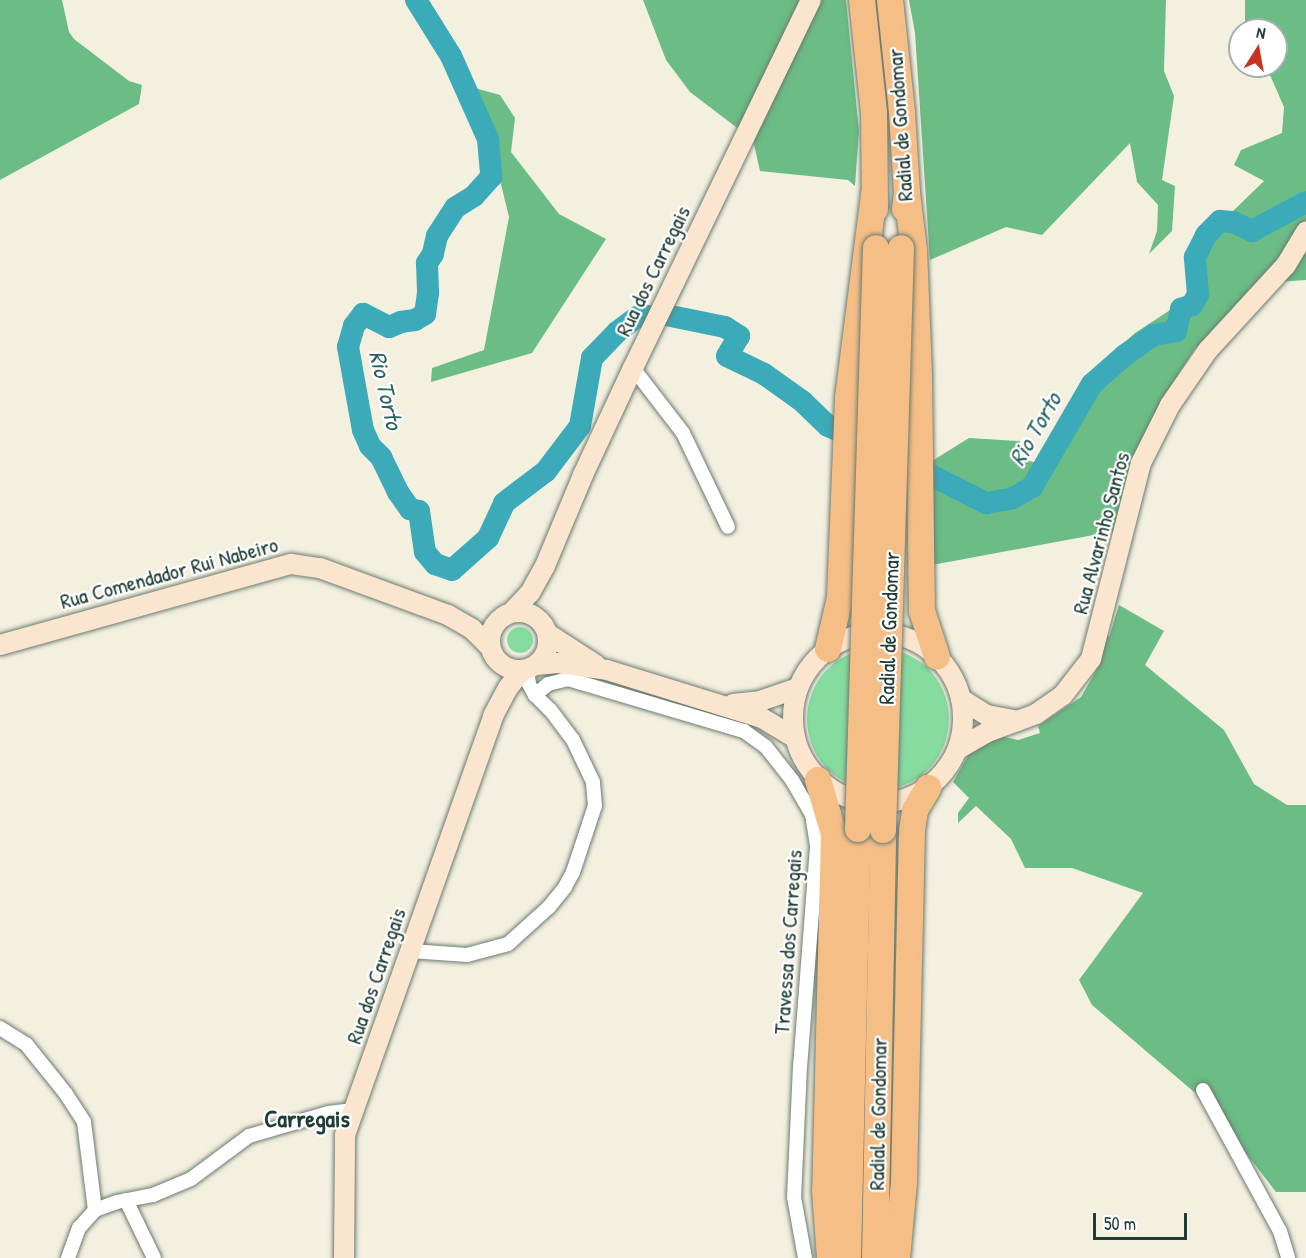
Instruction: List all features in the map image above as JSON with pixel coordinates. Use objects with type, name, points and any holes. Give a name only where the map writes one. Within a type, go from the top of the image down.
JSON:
[{"type":"highway","name":"Radial de Gondomar","points":[[862,0],[874,112],[874,194],[871,247],[871,830],[875,1258]]},
{"type":"highway","name":"Radial de Gondomar","points":[[848,1258],[871,830],[907,249],[907,193],[890,0]]},
{"type":"highway","points":[[828,649],[840,598],[849,398],[871,247]]},
{"type":"highway","points":[[907,249],[922,563],[922,611],[937,657]]},
{"type":"highway","points":[[818,780],[834,834],[825,1191],[830,1258]]},
{"type":"highway","points":[[897,1258],[904,1182],[912,830],[915,810],[928,788]]},
{"type":"street","name":"Rua dos Carregais","points":[[507,614],[530,592],[545,567],[583,475],[633,368],[811,0]]},
{"type":"street","name":"Rua Alvarinho Santos","points":[[958,749],[988,732],[1036,714],[1063,694],[1091,659],[1142,463],[1170,405],[1208,350],[1286,265],[1306,232]]},
{"type":"street","points":[[633,368],[683,433],[728,527]]},
{"type":"street","name":"Rua Comendador Rui Nabeiro","points":[[1,644],[291,564],[320,568],[448,615],[472,629],[492,653]]},
{"type":"street","name":"Rua dos Carregais","points":[[545,567],[546,629]]},
{"type":"street","points":[[607,670],[563,646],[535,615],[524,611],[507,614],[494,625],[489,636],[492,653],[503,666],[528,668],[558,663],[607,670],[762,718],[794,738]]},
{"type":"street","name":"Rua Comendador Rui Nabeiro","points":[[448,615],[476,618],[507,614]]},
{"type":"street","points":[[528,668],[544,656],[548,646],[546,629]]},
{"type":"street","points":[[892,634],[924,646],[937,657],[952,676],[962,699],[964,716],[958,749],[941,777],[928,788],[897,802],[864,803],[848,799],[818,780],[800,754],[794,738],[793,712],[798,688],[815,660],[828,649],[858,635],[892,634]]},
{"type":"street","name":"Rua dos Carregais","points":[[492,653],[496,686],[493,716]]},
{"type":"street","name":"Rua dos Carregais","points":[[344,1258],[345,1135],[493,716],[508,688],[528,668]]},
{"type":"street","points":[[411,951],[467,955],[508,944],[549,907],[565,887],[588,833],[595,806],[592,782],[573,740],[535,695],[529,684],[528,668]]},
{"type":"street","name":"Travessa dos Carregais","points":[[535,695],[548,684],[568,679],[744,731],[766,747],[792,780],[812,814],[818,847],[800,1066],[794,1197],[805,1258]]},
{"type":"street","points":[[724,705],[760,701],[798,688]]},
{"type":"street","points":[[962,699],[987,715],[1020,721]]},
{"type":"street","points":[[0,1028],[26,1044],[66,1094],[84,1122],[95,1210]]},
{"type":"street","points":[[1203,1090],[1280,1232],[1288,1258]]},
{"type":"street","points":[[68,1258],[79,1228],[95,1210],[126,1200],[153,1195],[191,1179],[249,1136],[339,1110],[354,1110]]},
{"type":"street","points":[[126,1200],[154,1258]]},
{"type":"green space","points":[[0,0],[62,0],[69,32],[74,39],[129,81],[142,85],[139,104],[0,180]]},
{"type":"green space","points":[[643,0],[846,0],[859,131],[855,186],[848,180],[760,171],[753,140],[690,92],[666,60]]},
{"type":"green space","points":[[909,0],[1166,0],[1164,71],[1174,96],[1162,180],[1175,186],[1172,231],[1149,254],[1157,231],[1158,205],[1137,182],[1130,143],[1042,235],[1006,227],[930,260],[915,33]]},
{"type":"green space","points":[[1245,0],[1306,0],[1306,280],[1264,283],[1231,311],[1194,350],[1165,395],[1115,531],[932,565],[932,461],[969,438],[1020,441],[1021,459],[1034,462],[1044,475],[1095,387],[1105,360],[1135,333],[1193,295],[1191,254],[1197,240],[1214,217],[1231,213],[1264,181],[1234,165],[1241,150],[1282,133],[1284,107],[1271,78],[1288,78],[1288,18],[1245,18]]},
{"type":"green space","points":[[471,87],[500,95],[515,118],[511,152],[559,214],[606,239],[532,353],[431,382],[432,368],[484,350],[509,217],[489,135]]},
{"type":"green space","points":[[1119,605],[1164,631],[1145,665],[1224,730],[1254,784],[1287,805],[1306,805],[1306,1192],[1276,1192],[1207,1103],[1092,1005],[1079,980],[1143,893],[1072,868],[1025,868],[1011,839],[976,806],[958,823],[958,813],[969,798],[953,782],[973,747],[974,730],[1018,740],[1040,733],[1038,726],[1081,697],[1097,669],[1106,635],[1109,637]]},
{"type":"green space","points":[[520,627],[529,631],[533,640],[529,649],[520,653],[511,649],[507,640],[511,631]]},
{"type":"green space","points":[[878,648],[905,653],[928,669],[944,692],[949,719],[944,746],[928,769],[905,785],[878,790],[851,785],[828,769],[812,746],[807,719],[812,692],[828,669],[851,653]]},
{"type":"waterway","name":"Rio Torto","points":[[416,0],[451,56],[488,139],[491,177],[474,196],[455,208],[437,236],[433,254],[427,263],[428,293],[425,314],[415,320],[389,327],[363,314],[354,326],[348,347],[363,430],[370,446],[381,457],[398,492],[410,509],[419,511],[425,552],[435,564],[452,570],[488,538],[504,503],[546,471],[580,426],[592,358],[617,332],[637,317],[649,316]]},
{"type":"waterway","name":"Rio Torto","points":[[907,463],[986,503],[1013,498],[1032,487],[1092,384],[1125,355],[1154,335],[1176,331],[1181,309],[1192,305],[1198,294],[1195,257],[1206,235],[1220,221],[1233,222],[1252,231],[1306,202]]},
{"type":"waterway","name":"Rio Torto","points":[[666,315],[725,327],[739,336],[727,356],[764,374],[802,401],[828,426],[861,441]]},
{"type":"district","name":"Carregais","points":[[307,1119]]}]
